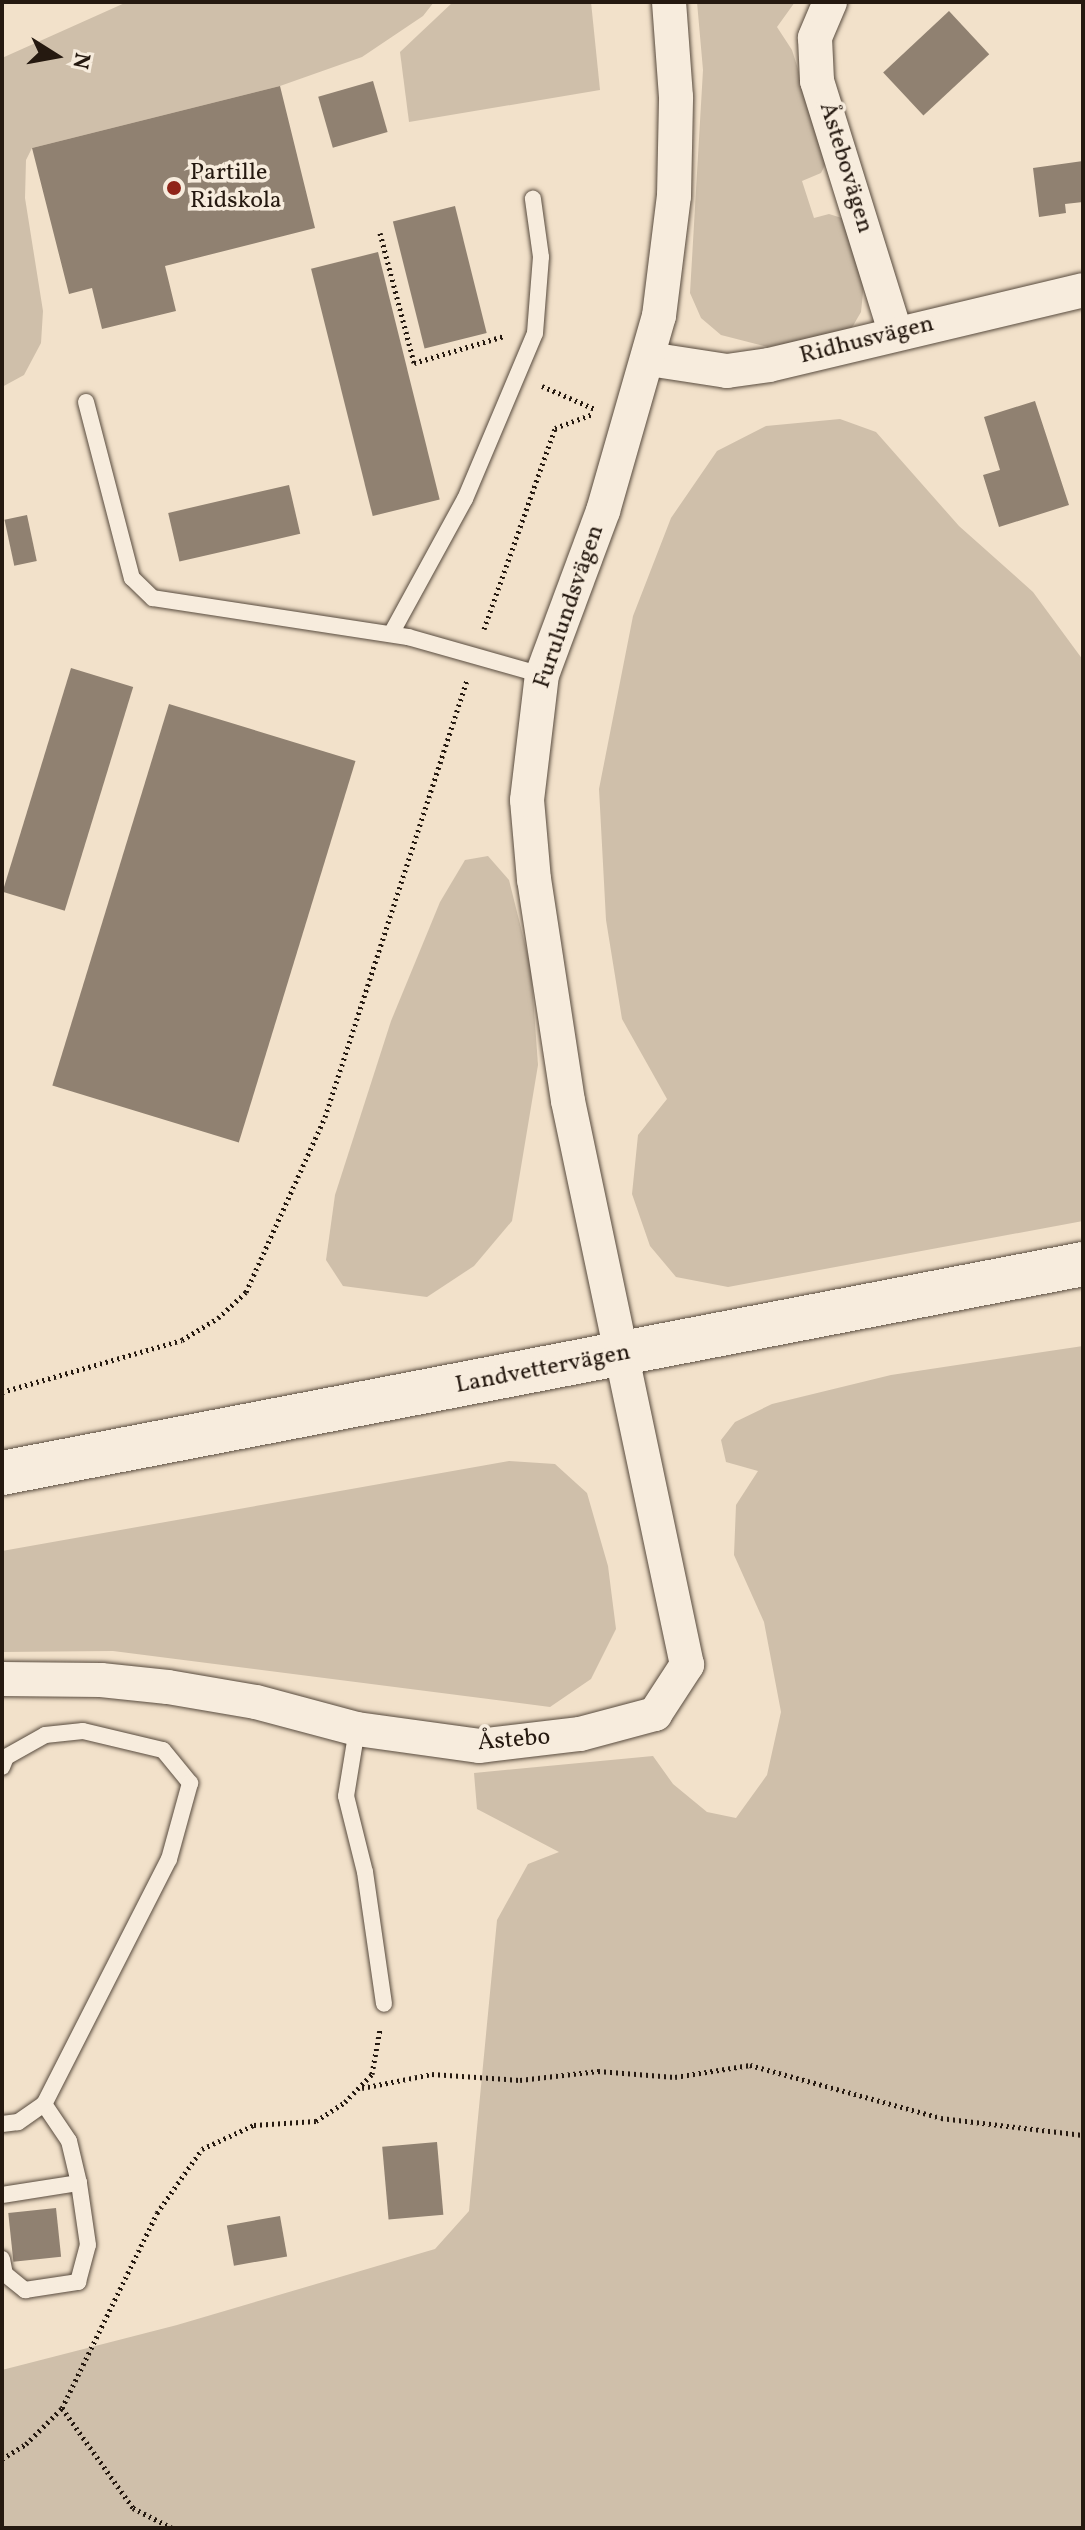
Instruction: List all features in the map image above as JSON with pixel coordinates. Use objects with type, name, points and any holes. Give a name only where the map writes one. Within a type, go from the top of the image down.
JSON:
[{"type":"street","name":"Furulundsvägen","points":[[625,1355],[568,1101],[534,880],[527,800],[542,675],[603,511],[649,359],[674,196],[676,97],[669,2]]},
{"type":"street","name":"Åstebovägen","points":[[830,2],[815,38],[817,81],[896,334]]},
{"type":"street","name":"Ridhusvägen","points":[[649,359],[727,371],[1083,290]]},
{"type":"street","name":"Landvettervägen","points":[[2,1473],[625,1355],[1083,1264]]},
{"type":"street","name":"Åstebo","points":[[2,1679],[101,1680],[168,1687],[256,1702],[357,1729],[479,1746],[580,1734],[655,1714],[687,1665],[625,1355]]},
{"type":"lane","points":[[391,634],[465,499],[535,333],[540,296],[533,199]]},
{"type":"lane","points":[[86,402],[132,578],[153,598],[391,634],[476,654],[542,675]]},
{"type":"lane","points":[[357,1729],[346,1796],[365,1872],[384,2004]]},
{"type":"lane","points":[[2,1767],[6,1757],[45,1735],[83,1731],[163,1750],[190,1783],[169,1859],[44,2104],[18,2122],[2,2124]]},
{"type":"lane","points":[[2,2259],[5,2274],[25,2290],[78,2282],[88,2245],[79,2183],[69,2141],[44,2104]]},
{"type":"lane","points":[[2,2195],[79,2183]]},
{"type":"path","points":[[2,1392],[182,1340],[218,1318],[246,1292],[325,1117],[476,654],[555,428],[601,411],[518,376],[505,336],[414,363],[380,233]]},
{"type":"path","points":[[2,2459],[26,2444],[62,2408],[157,2213],[202,2149],[254,2125],[316,2121],[362,2088],[372,2074],[384,2004]]},
{"type":"path","points":[[362,2088],[432,2074],[520,2080],[598,2071],[675,2077],[750,2065],[941,2118],[1083,2135]]},
{"type":"path","points":[[62,2408],[133,2508],[172,2528]]},
{"type":"shaded area","points":[[127,2],[434,2],[423,16],[362,57],[280,86],[32,148],[26,160],[25,198],[43,311],[41,343],[24,375],[2,387],[2,58]]},
{"type":"shaded area","points":[[453,2],[591,2],[600,90],[409,122],[400,52]]},
{"type":"shaded area","points":[[697,2],[795,2],[777,27],[792,50],[827,161],[821,173],[802,181],[814,218],[829,214],[845,219],[864,283],[861,312],[850,331],[768,347],[721,335],[701,318],[690,293],[703,70]]},
{"type":"shaded area","points":[[840,419],[876,432],[959,526],[1033,592],[1083,660],[1083,1221],[728,1287],[676,1277],[650,1246],[632,1194],[638,1135],[667,1099],[622,1019],[606,920],[599,789],[633,616],[671,518],[717,451],[766,426]]},
{"type":"shaded area","points":[[488,856],[509,880],[531,968],[538,1065],[512,1221],[474,1266],[427,1297],[343,1286],[326,1260],[335,1195],[391,1021],[440,902],[465,860]]},
{"type":"shaded area","points":[[1083,1346],[1083,2528],[2,2528],[2,2370],[177,2325],[435,2249],[469,2211],[497,1920],[528,1864],[559,1852],[477,1809],[474,1773],[653,1756],[673,1784],[707,1812],[736,1818],[767,1775],[781,1712],[764,1622],[734,1555],[736,1505],[758,1471],[726,1462],[721,1440],[735,1422],[772,1404],[891,1375]]},
{"type":"shaded area","points":[[509,1461],[555,1464],[587,1493],[608,1566],[616,1629],[591,1679],[550,1707],[113,1651],[2,1652],[2,1551]]},
{"type":"building","points":[[949,11],[989,54],[923,116],[883,72]]},
{"type":"building","points":[[373,81],[388,132],[333,148],[318,97]]},
{"type":"building","name":"Partille Ridskola","points":[[280,86],[315,228],[165,266],[176,311],[102,329],[92,288],[69,294],[32,148]]},
{"type":"building","points":[[1083,161],[1083,202],[1065,204],[1066,213],[1039,217],[1033,168]]},
{"type":"building","points":[[455,206],[487,333],[425,349],[393,221]]},
{"type":"building","points":[[378,252],[440,499],[373,516],[311,269]]},
{"type":"building","points":[[1035,401],[1069,505],[999,527],[983,475],[1000,470],[984,417]]},
{"type":"building","points":[[289,485],[300,534],[179,562],[168,513]]},
{"type":"building","points":[[27,515],[37,561],[14,566],[5,520]]},
{"type":"building","points":[[71,668],[133,687],[65,911],[3,892]]},
{"type":"building","points":[[169,704],[355,761],[239,1143],[52,1086]]},
{"type":"building","points":[[437,2142],[443,2215],[389,2220],[382,2147]]},
{"type":"building","points":[[56,2208],[61,2257],[13,2262],[8,2213]]},
{"type":"building","points":[[280,2216],[287,2256],[234,2266],[227,2225]]},
{"type":"place","name":"Partille Ridskola","points":[[174,188]]}]
